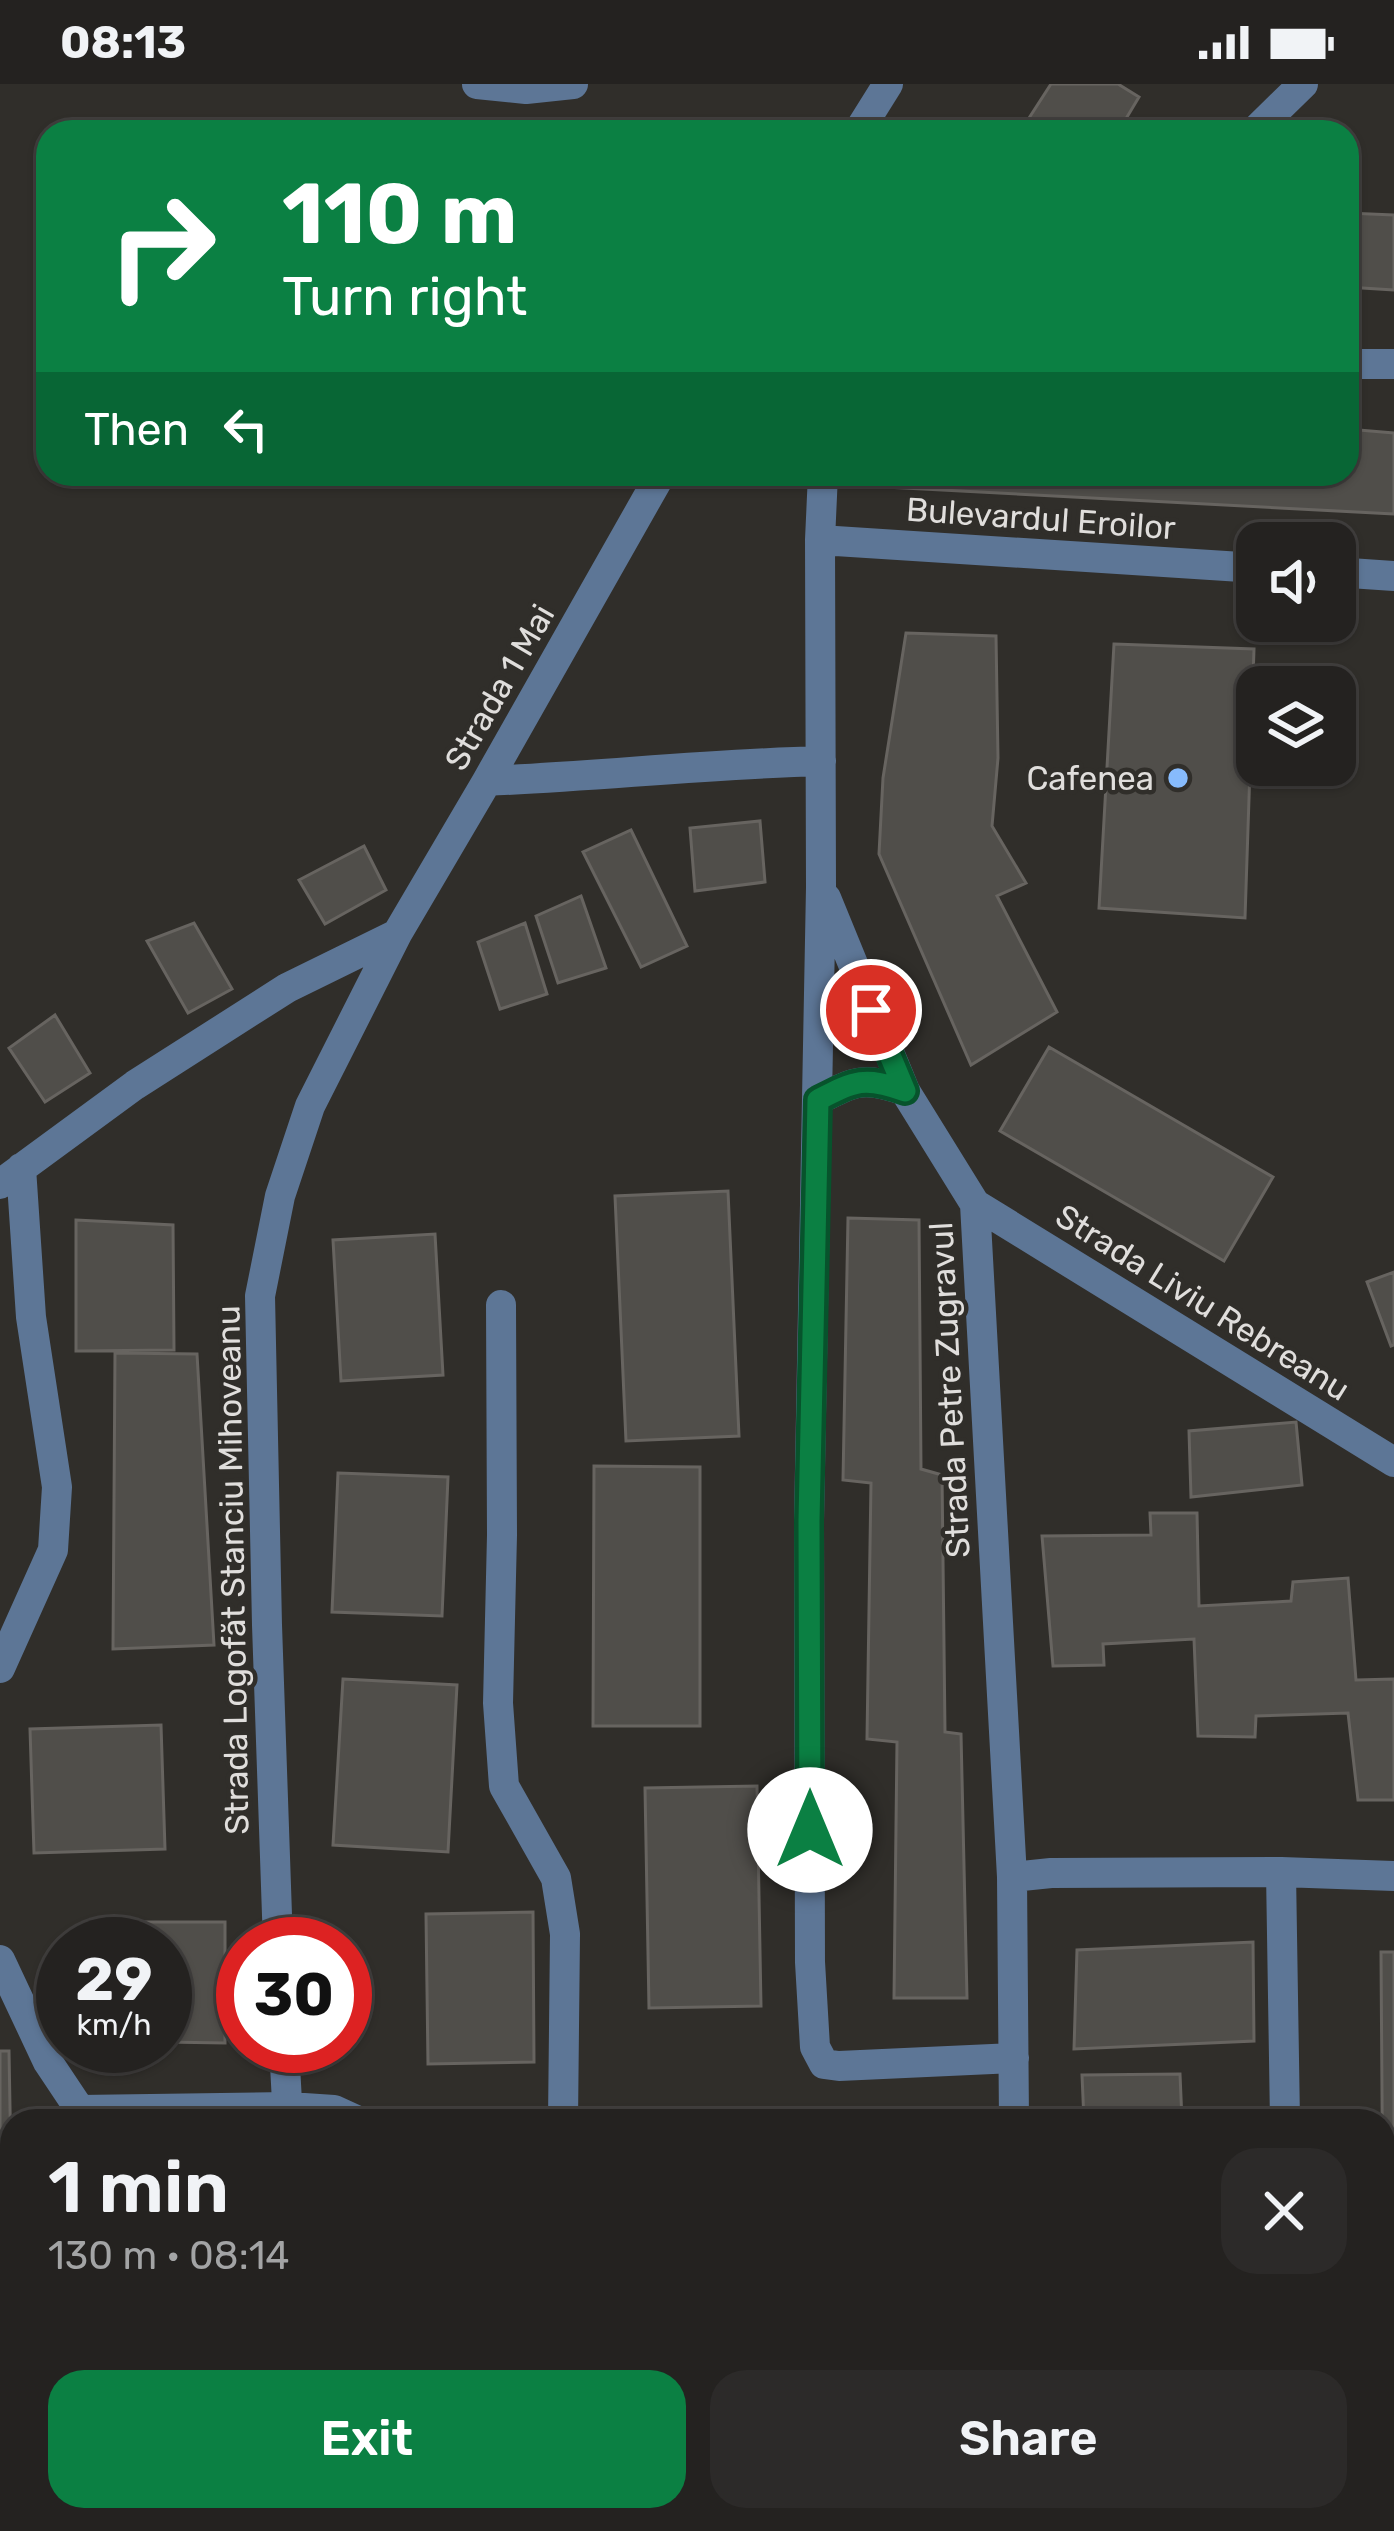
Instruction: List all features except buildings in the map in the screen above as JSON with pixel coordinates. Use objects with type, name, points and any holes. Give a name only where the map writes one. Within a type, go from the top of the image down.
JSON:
[{"type":"street","points":[[477,84],[526,89],[573,84]]},
{"type":"street","points":[[866,120],[888,84]]},
{"type":"street","points":[[1266,120],[1304,84]]},
{"type":"street","points":[[1359,364],[1394,364]]},
{"type":"street","name":"Strada 1 Mai","points":[[397,934],[654,486]]},
{"type":"street","name":"Strada Petre Zugravul","points":[[822,486],[821,887],[905,1091],[975,1204],[1012,1877],[1014,2109]]},
{"type":"street","name":"Bulevardul Eroilor","points":[[820,540],[1236,567]]},
{"type":"street","points":[[1356,573],[1394,576]]},
{"type":"street","points":[[487,781],[821,761]]},
{"type":"street","points":[[821,887],[809,1521],[810,1962],[815,2047],[824,2064],[839,2066],[1014,2057]]},
{"type":"street","points":[[0,1668],[52,1550],[57,1486],[11,1176],[135,1085],[286,988],[397,934]]},
{"type":"street","name":"Strada Logofăt Stanciu Mihoveanu","points":[[277,1917],[260,1296],[280,1196],[310,1106],[397,934]]},
{"type":"street","points":[[818,1100],[852,1082],[881,1082],[905,1091]]},
{"type":"street","name":"Strada Liviu Rebreanu","points":[[975,1204],[1394,1462]]},
{"type":"street","points":[[501,1305],[498,1703],[504,1786],[556,1878],[565,1934],[562,2109]]},
{"type":"street","points":[[1012,1877],[1281,1872],[1394,1876]]},
{"type":"street","points":[[1281,1872],[1286,2109]]},
{"type":"street","points":[[0,1960],[8,1997],[74,2109]]},
{"type":"street","points":[[286,2073],[288,2109]]},
{"type":"place","name":"Cafenea","points":[[1178,778]]},
{"type":"route","points":[[810,1830],[809,1521],[818,1100],[852,1082],[881,1082],[905,1091],[871,1010]]}]
